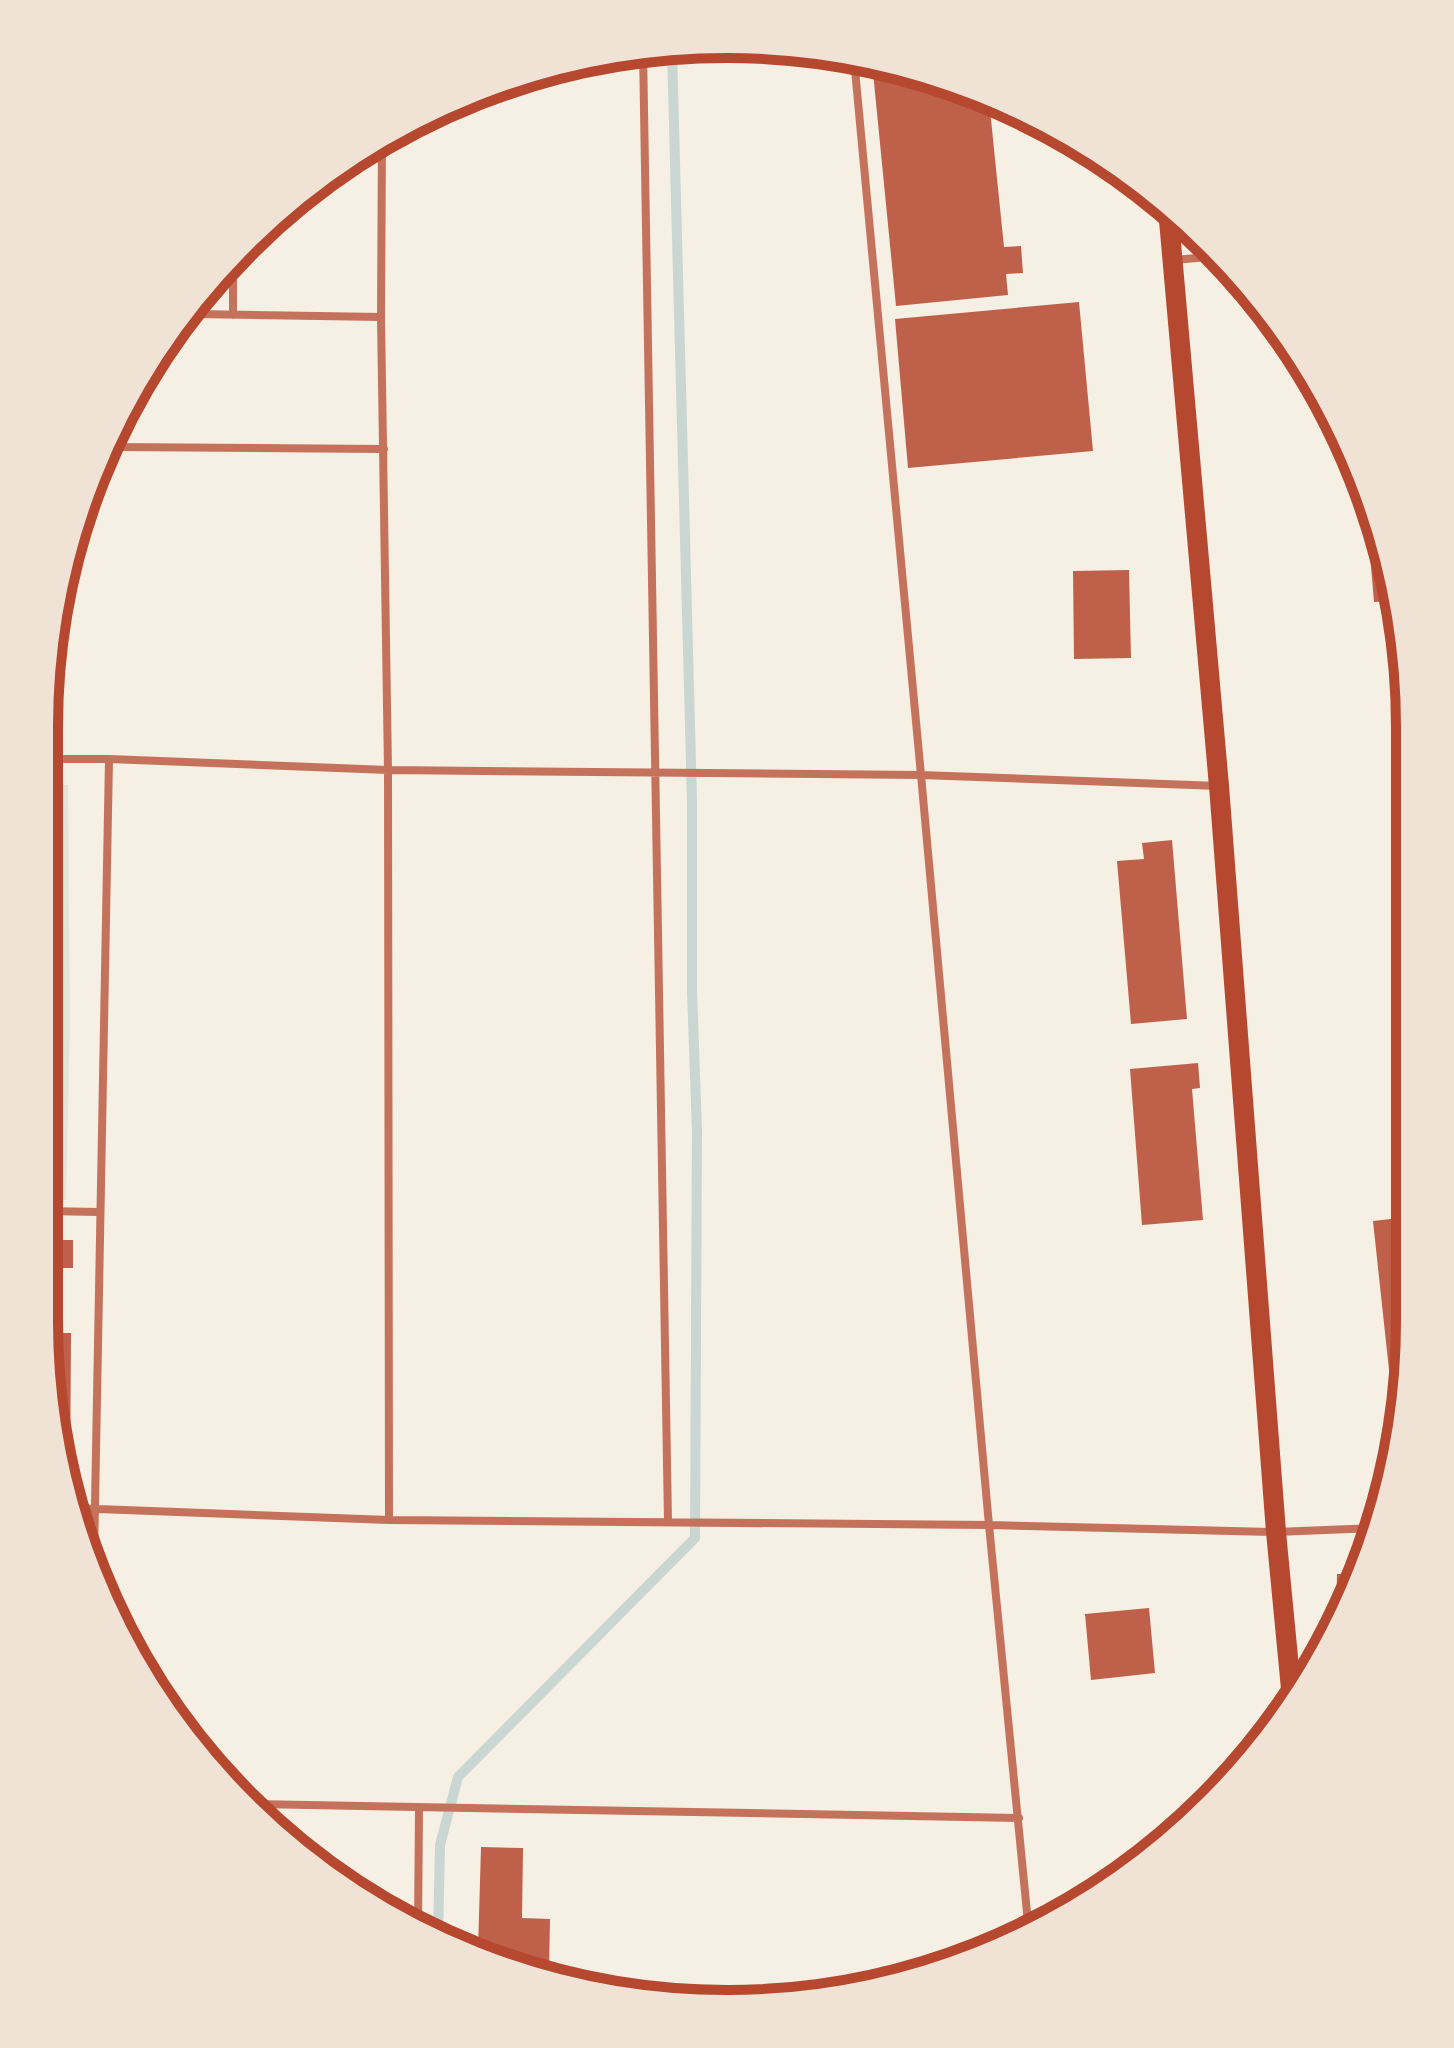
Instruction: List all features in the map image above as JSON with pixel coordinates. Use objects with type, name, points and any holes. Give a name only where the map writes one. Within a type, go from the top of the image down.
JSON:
[{"type":"main road","points":[[1170,225],[1219,786],[1276,1532],[1290,1681]]},
{"type":"street","points":[[643,64],[668,1522]]},
{"type":"street","points":[[855,71],[1028,1918]]},
{"type":"street","points":[[382,155],[381,317],[388,770],[389,1520]]},
{"type":"street","points":[[1173,261],[1203,258]]},
{"type":"street","points":[[233,276],[233,315]]},
{"type":"street","points":[[201,314],[381,317]]},
{"type":"street","points":[[120,447],[384,449]]},
{"type":"street","points":[[58,759],[388,770],[921,775],[1219,786]]},
{"type":"street","points":[[94,1536],[109,759]]},
{"type":"street","points":[[58,1211],[99,1212]]},
{"type":"street","points":[[85,1508],[389,1520],[989,1525],[1276,1532],[1362,1529]]},
{"type":"street","points":[[265,1804],[1019,1818]]},
{"type":"street","points":[[418,1914],[419,1808]]},
{"type":"shaded area","points":[[58,785],[68,785],[70,1023],[66,1200],[58,1200]]},
{"type":"building","points":[[873,75],[942,94],[990,112],[1004,247],[1021,246],[1023,273],[1006,274],[1008,295],[896,306]]},
{"type":"building","points":[[1079,302],[1093,451],[908,468],[895,319]]},
{"type":"building","points":[[1369,540],[1384,601],[1374,602]]},
{"type":"building","points":[[1129,570],[1131,658],[1074,659],[1073,571]]},
{"type":"building","points":[[1172,840],[1187,1019],[1131,1024],[1117,861],[1144,859],[1142,843]]},
{"type":"building","points":[[1198,1063],[1200,1088],[1192,1089],[1203,1220],[1142,1225],[1130,1069]]},
{"type":"building","points":[[1396,1218],[1395,1365],[1392,1394],[1373,1221]]},
{"type":"building","points":[[58,1240],[73,1240],[73,1268],[58,1268]]},
{"type":"building","points":[[58,1333],[71,1333],[70,1447],[59,1365]]},
{"type":"building","points":[[1337,1574],[1346,1574],[1345,1577],[1337,1596]]},
{"type":"building","points":[[1149,1608],[1155,1673],[1091,1680],[1085,1614]]},
{"type":"building","points":[[481,1847],[523,1848],[522,1918],[550,1919],[549,1965],[478,1942]]},
{"type":"waterway","points":[[438,1924],[440,1845],[458,1777],[695,1538],[697,1131],[692,991],[692,801],[672,60]]}]
